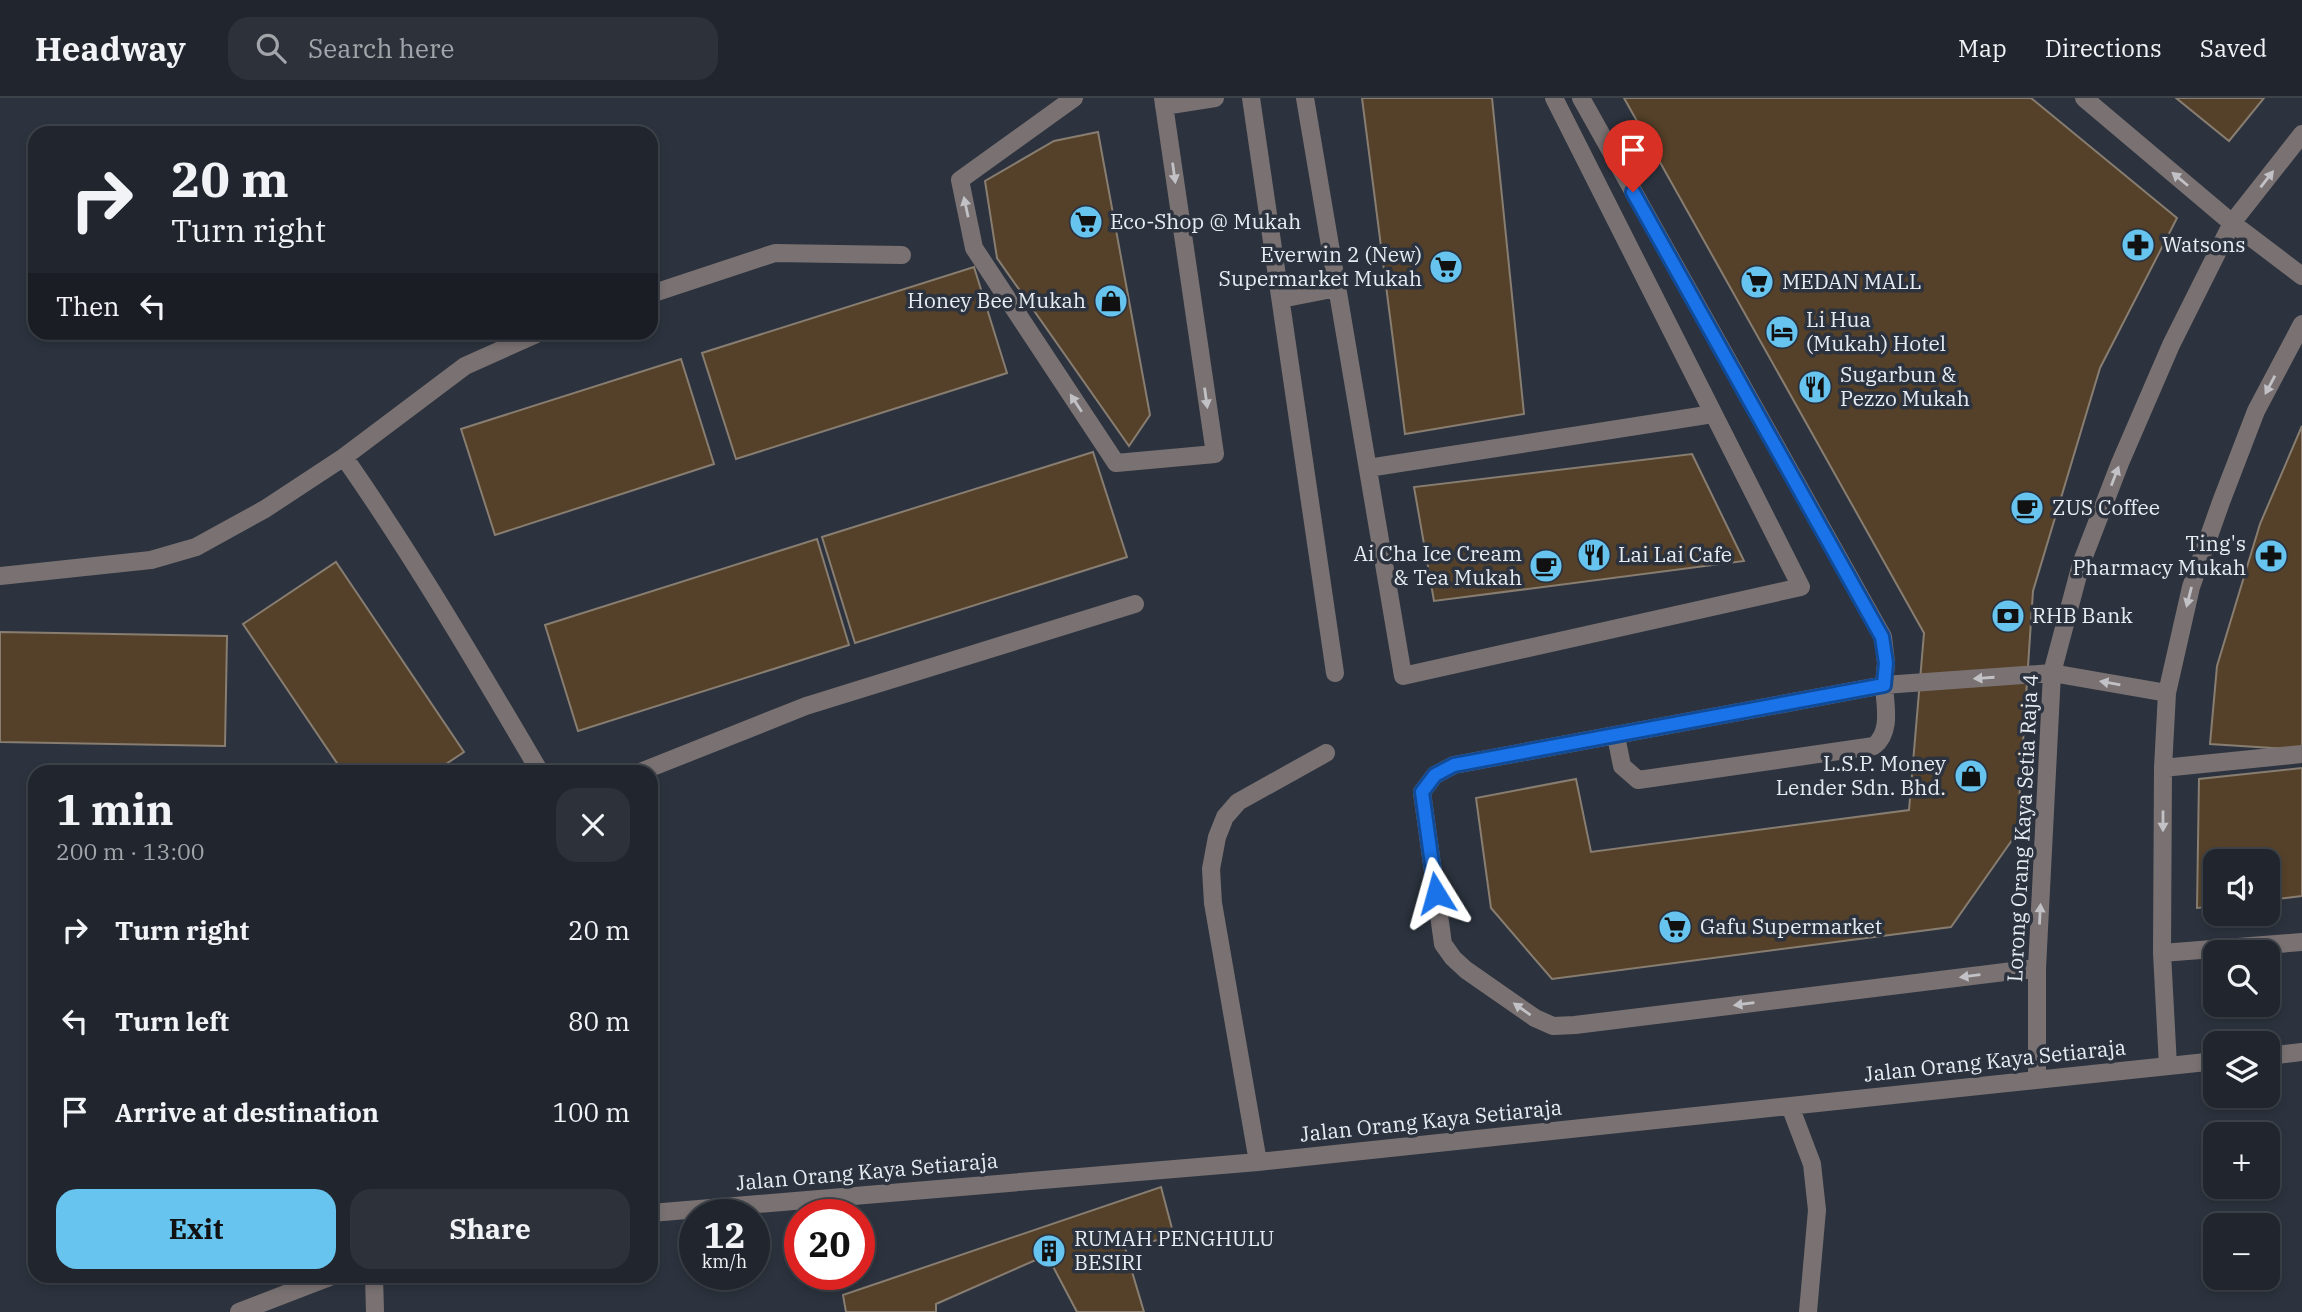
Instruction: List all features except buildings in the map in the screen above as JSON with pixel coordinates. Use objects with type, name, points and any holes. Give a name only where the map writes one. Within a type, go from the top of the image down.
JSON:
[{"type":"street","points":[[1074,98],[960,180],[974,248],[1116,463],[1214,454],[1163,102],[1215,98]]},
{"type":"street","points":[[1251,98],[1335,673]]},
{"type":"street","points":[[1305,98],[1402,676],[1801,587],[1554,98]]},
{"type":"street","points":[[1581,98],[1882,637],[1886,663],[1886,727],[1882,739],[1874,746],[1638,780],[1622,766],[1616,736]]},
{"type":"street","points":[[2084,98],[2232,223],[2302,276]]},
{"type":"street","name":"Lorong Orang Kaya Setia Raja 4","points":[[2037,1080],[2037,968],[2052,673],[2081,564],[2120,463],[2171,345],[2232,223],[2302,134]]},
{"type":"street","points":[[658,292],[775,253],[902,255]]},
{"type":"street","points":[[1281,299],[1337,288]]},
{"type":"street","points":[[2168,1066],[2162,953],[2163,768],[2167,692],[2191,587],[2221,502],[2256,411],[2302,324]]},
{"type":"street","points":[[0,576],[150,560],[197,547],[265,509],[344,457],[465,366],[523,340]]},
{"type":"street","points":[[1368,468],[1713,414]]},
{"type":"street","points":[[344,457],[429,585],[536,765]]},
{"type":"street","points":[[658,765],[806,706],[1135,604]]},
{"type":"street","points":[[2037,968],[1553,1026],[1535,1018],[1466,970],[1452,958],[1443,944],[1422,792],[1435,775],[1454,765],[1884,685],[2052,673],[2167,692]]},
{"type":"street","points":[[1258,1162],[1213,903],[1211,869],[1217,837],[1225,817],[1238,802],[1326,753]]},
{"type":"street","points":[[2163,768],[2302,754]]},
{"type":"street","points":[[2162,953],[2302,942]]},
{"type":"street","points":[[2280,1055],[2302,1052]]},
{"type":"street","name":"Jalan Orang Kaya Setiaraja","points":[[658,1212],[1258,1162],[2203,1062]]},
{"type":"street","points":[[1790,1106],[1812,1164],[1817,1210],[1808,1312]]},
{"type":"street","points":[[239,1312],[314,1283]]},
{"type":"street","points":[[374,1283],[375,1312]]},
{"type":"place","name":"Eco-Shop @ Mukah","points":[[1086,222]]},
{"type":"place","name":"Watsons","points":[[2138,245]]},
{"type":"place","name":"Everwin 2 (New) Supermarket Mukah","points":[[1446,267]]},
{"type":"place","name":"MEDAN MALL","points":[[1757,282]]},
{"type":"place","name":"Honey Bee Mukah","points":[[1111,301]]},
{"type":"place","name":"Li Hua (Mukah) Hotel","points":[[1782,332]]},
{"type":"place","name":"Sugarbun & Pezzo Mukah","points":[[1815,387]]},
{"type":"place","name":"ZUS Coffee","points":[[2027,508]]},
{"type":"place","name":"Lai Lai Cafe","points":[[1594,555]]},
{"type":"place","name":"Ting's Pharmacy Mukah","points":[[2271,556]]},
{"type":"place","name":"Ai Cha Ice Cream & Tea Mukah","points":[[1546,566]]},
{"type":"place","name":"RHB Bank","points":[[2008,616]]},
{"type":"place","name":"L.S.P. Money Lender Sdn. Bhd.","points":[[1971,776]]},
{"type":"place","name":"Gafu Supermarket","points":[[1675,927]]},
{"type":"place","name":"RUMAH PENGHULU BESIRI","points":[[1049,1251]]},
{"type":"route","points":[[1436,893],[1422,792],[1435,775],[1454,765],[1884,685],[1886,663],[1882,637],[1633,192]]}]
